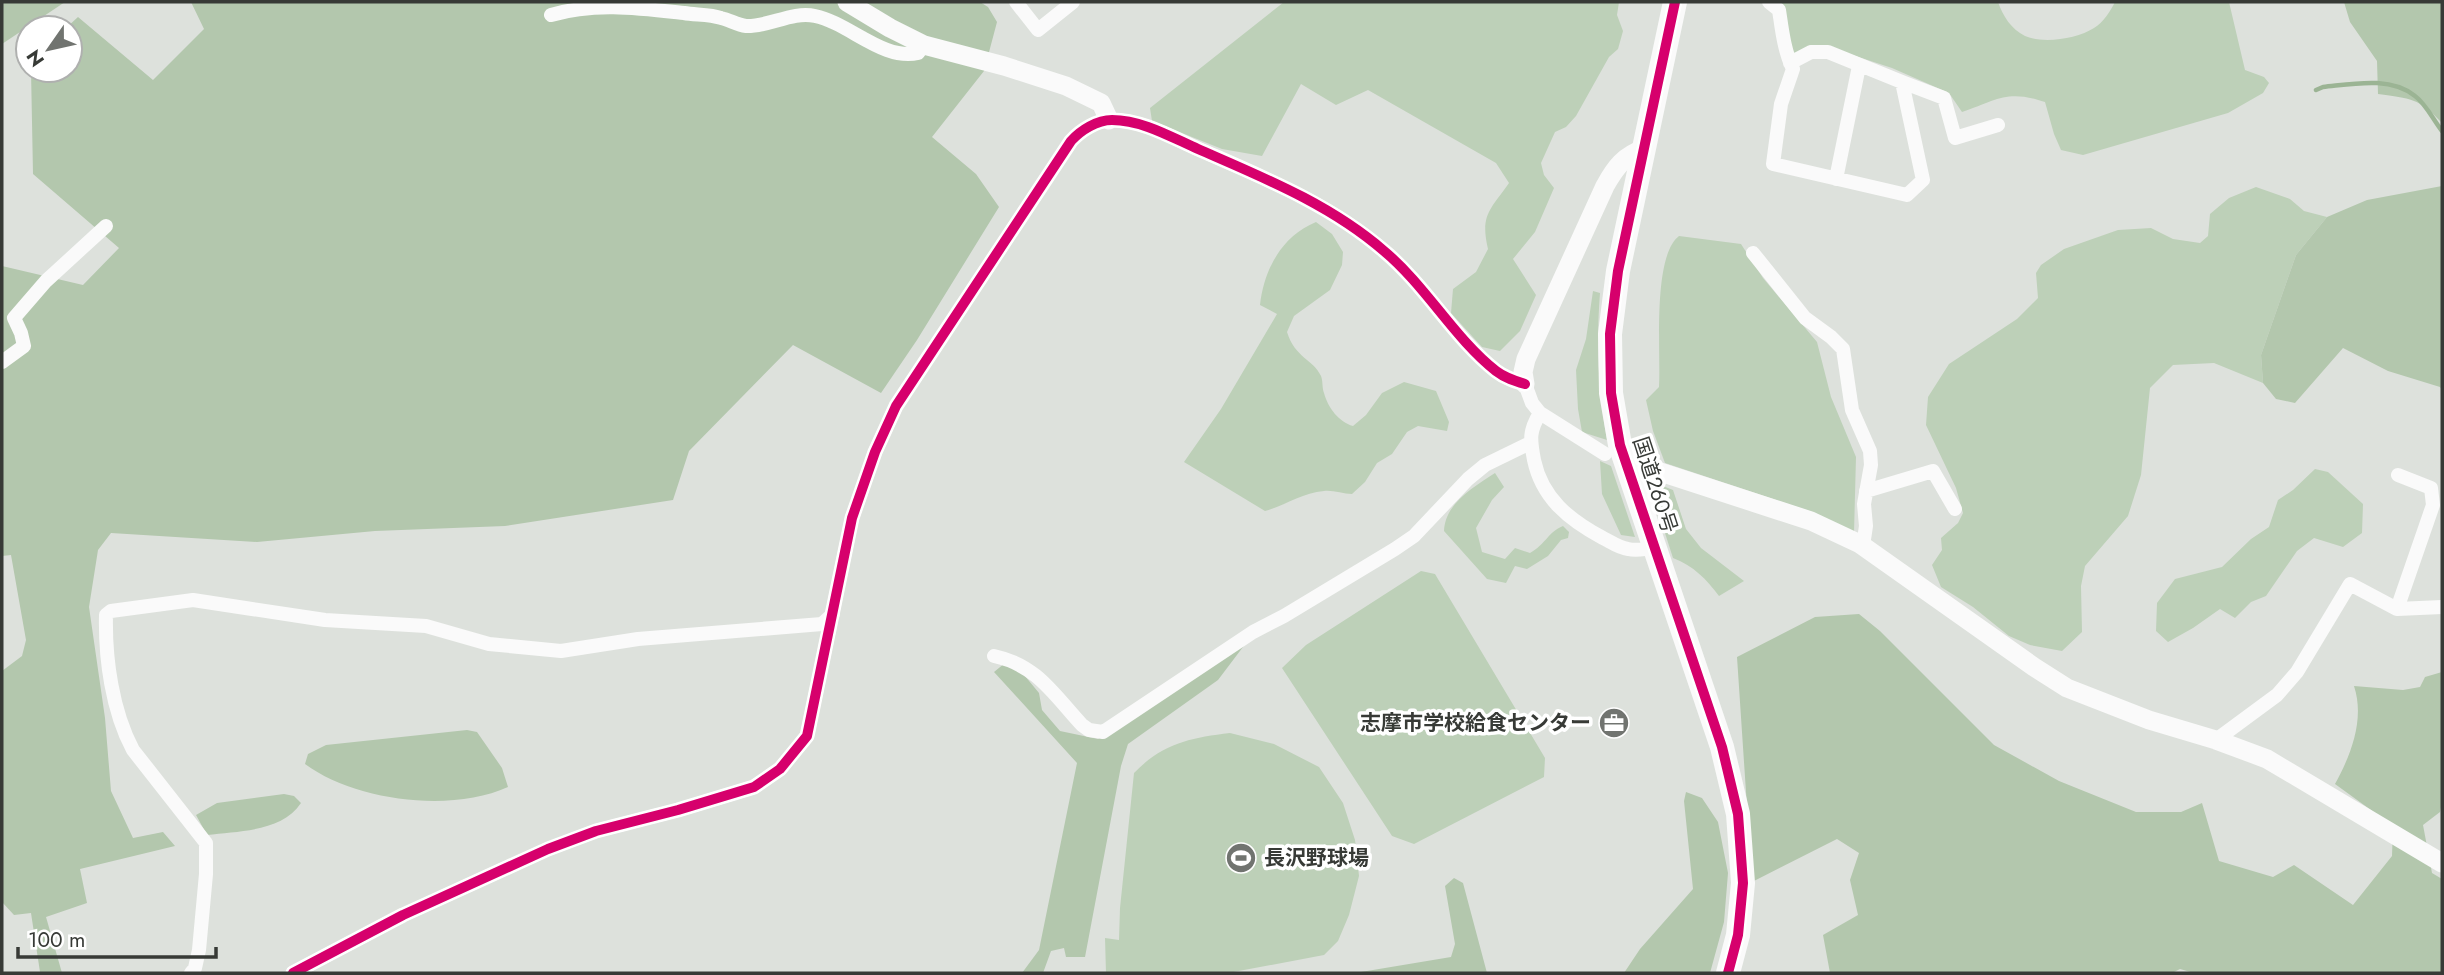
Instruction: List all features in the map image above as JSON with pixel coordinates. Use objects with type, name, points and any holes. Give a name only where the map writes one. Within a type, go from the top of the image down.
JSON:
[{"type":"highway","name":"国道260号","points":[[1675,2],[1646,149],[1618,271],[1610,334],[1611,393],[1620,445],[1722,747],[1738,814],[1743,883],[1738,935],[1728,973]]},
{"type":"street","points":[[847,2],[890,29],[924,44],[1066,86],[1101,103],[1110,120]]},
{"type":"street","points":[[1016,2],[1038,30],[1073,2]]},
{"type":"street","points":[[1769,2],[1779,10],[1786,52],[1793,69],[1781,104],[1773,164],[1907,195],[1923,180],[1902,82]]},
{"type":"street","points":[[551,15],[573,8],[647,9],[721,18],[746,26],[811,15],[826,19],[886,51],[905,57],[918,54],[924,44]]},
{"type":"street","points":[[1790,63],[1811,52],[1828,52],[1944,98],[1955,138],[1998,125]]},
{"type":"street","points":[[1836,179],[1859,66]]},
{"type":"street","points":[[293,973],[450,892],[548,849],[596,831],[754,787],[780,769],[807,736],[852,518],[875,452],[896,406],[1071,141],[1080,132],[1110,120],[1149,128],[1254,174],[1333,213],[1385,252],[1416,281],[1459,333],[1496,371],[1525,384]]},
{"type":"street","points":[[1605,453],[1539,413],[1532,403],[1523,372],[1526,359],[1605,186],[1615,168],[1631,153],[1646,149]]},
{"type":"street","points":[[2,362],[24,346],[14,318],[46,281],[106,226]]},
{"type":"street","points":[[1753,253],[1805,318],[1843,349],[1853,410],[1870,450],[1863,546]]},
{"type":"street","points":[[1539,413],[1531,428],[1530,443],[1538,476],[1559,508],[1592,532],[1621,547],[1631,550],[1655,547]]},
{"type":"street","points":[[994,656],[1031,670],[1082,725],[1089,730],[1103,732],[1253,632],[1284,617],[1395,549],[1414,536],[1468,479],[1485,465],[1530,443]]},
{"type":"street","points":[[1645,467],[1811,521],[1863,546],[2067,688],[2149,720],[2267,759],[2442,863]]},
{"type":"street","points":[[1866,491],[1933,471],[1955,509]]},
{"type":"street","points":[[2397,609],[2433,505],[2431,488],[2398,475]]},
{"type":"street","points":[[2216,740],[2277,695],[2297,671],[2350,584],[2397,609],[2442,607]]},
{"type":"street","points":[[191,973],[195,968],[199,950],[206,843],[125,736],[116,704],[106,638],[106,615],[111,611],[193,600],[325,620],[426,626],[489,643],[561,651],[638,639],[822,624],[833,614]]},
{"type":"green space","points":[[2,2],[65,2],[47,14],[14,14],[14,36],[2,44]]},
{"type":"green space","points":[[191,2],[980,2],[988,7],[997,22],[984,71],[932,137],[976,174],[999,207],[881,393],[793,345],[689,451],[673,500],[505,526],[375,531],[257,542],[111,533],[98,550],[89,607],[105,718],[111,791],[133,838],[163,832],[175,846],[80,869],[87,903],[46,917],[62,973],[38,973],[40,972],[31,913],[14,915],[2,902],[2,671],[22,656],[26,640],[11,555],[2,556],[2,266],[83,285],[119,248],[33,174],[31,84],[84,84],[84,22],[153,80],[204,29]]},
{"type":"green space","points":[[1284,2],[1619,2],[1617,15],[1623,31],[1618,49],[1609,57],[1576,116],[1566,127],[1555,132],[1541,163],[1544,175],[1554,188],[1535,232],[1513,259],[1536,295],[1520,331],[1500,351],[1482,347],[1451,313],[1453,289],[1476,272],[1488,249],[1485,228],[1488,213],[1509,183],[1496,163],[1368,90],[1336,105],[1301,84],[1262,156],[1222,149],[1152,121],[1150,108]]},
{"type":"green space","points":[[1774,2],[1998,2],[2008,22],[2020,33],[2032,38],[2050,40],[2079,35],[2094,28],[2104,20],[2115,2],[2229,2],[2245,70],[2264,77],[2269,83],[2263,93],[2228,113],[2083,155],[2061,150],[2045,102],[2032,98],[2011,96],[1962,112],[1949,93],[1892,68],[1828,47],[1810,45],[1784,64]]},
{"type":"green space","points":[[2344,2],[2442,2],[2442,123],[2420,104],[2378,94],[2377,61],[2350,22]]},
{"type":"green space","points":[[2442,186],[2442,390],[2440,387],[2388,371],[2343,348],[2295,403],[2276,399],[2263,383],[2261,355],[2296,255],[2327,217],[2367,200]]},
{"type":"green space","points":[[2256,187],[2290,199],[2304,211],[2327,217],[2296,255],[2261,355],[2263,383],[2214,363],[2173,365],[2150,388],[2141,475],[2128,516],[2085,566],[2081,586],[2082,632],[2062,651],[2030,645],[2009,636],[1973,607],[1941,587],[1932,565],[1942,550],[1941,538],[1958,523],[1963,513],[1956,488],[1926,425],[1928,397],[1949,364],[2017,319],[2038,298],[2036,273],[2041,265],[2064,249],[2118,230],[2151,228],[2173,239],[2200,243],[2208,236],[2210,214],[2229,198]]},
{"type":"green space","points":[[1316,222],[1332,234],[1343,252],[1342,265],[1330,290],[1294,316],[1287,332],[1299,353],[1318,370],[1331,409],[1339,418],[1353,426],[1366,415],[1382,393],[1404,382],[1436,391],[1449,422],[1447,431],[1418,426],[1407,432],[1392,454],[1377,463],[1365,482],[1352,494],[1316,492],[1265,511],[1184,462],[1221,409],[1277,314],[1260,305],[1266,279],[1277,255],[1293,236]]},
{"type":"green space","points":[[1679,236],[1741,244],[1763,278],[1817,342],[1831,397],[1856,457],[1854,533],[1815,513],[1665,463],[1653,431],[1646,400],[1659,387],[1661,284],[1670,247]]},
{"type":"green space","points":[[1593,291],[1600,293],[1599,367],[1607,440],[1582,432],[1578,409],[1576,370],[1586,339]]},
{"type":"green space","points":[[1600,461],[1611,466],[1635,537],[1621,535],[1602,494]]},
{"type":"green space","points":[[2315,469],[2328,472],[2363,504],[2362,533],[2343,547],[2314,538],[2297,551],[2266,596],[2251,602],[2235,618],[2220,609],[2168,642],[2156,631],[2157,603],[2175,579],[2222,567],[2251,539],[2269,527],[2278,500]]},
{"type":"green space","points":[[1495,473],[1504,487],[1492,500],[1476,528],[1482,552],[1505,559],[1515,548],[1530,553],[1563,526],[1569,532],[1568,538],[1561,540],[1548,556],[1527,569],[1515,566],[1506,583],[1487,579],[1444,531],[1449,512],[1455,504]]},
{"type":"green space","points":[[1648,480],[1673,490],[1686,529],[1701,548],[1744,581],[1719,596],[1699,574],[1673,558]]},
{"type":"green space","points":[[1421,571],[1435,574],[1545,758],[1544,777],[1414,844],[1392,836],[1282,668],[1306,645]]},
{"type":"green space","points":[[1859,614],[1880,631],[1994,745],[2059,781],[2136,812],[2181,812],[2202,803],[2219,861],[2273,877],[2294,865],[2353,905],[2392,856],[2393,826],[2335,784],[2355,736],[2358,711],[2354,686],[2403,690],[2420,687],[2425,677],[2442,672],[2442,802],[2440,812],[2423,825],[2432,873],[2442,879],[2442,973],[2194,973],[2180,969],[2172,973],[1830,973],[1823,935],[1858,915],[1850,880],[1859,853],[1837,839],[1752,882],[1737,657],[1815,617]]},
{"type":"green space","points":[[1246,643],[1218,680],[1128,744],[1121,766],[1085,957],[1066,957],[1064,948],[1051,951],[1043,973],[1022,973],[1039,950],[1077,763],[994,672],[1005,663],[1020,670],[1039,693],[1042,710],[1060,731],[1098,739]]},
{"type":"green space","points":[[467,730],[477,732],[502,768],[508,787],[459,800],[404,799],[350,787],[305,764],[308,754],[326,745]]},
{"type":"green space","name":"長沢野球場","points":[[1230,733],[1274,744],[1319,767],[1343,803],[1355,840],[1359,876],[1349,915],[1338,941],[1324,955],[1228,973],[1106,973],[1105,938],[1119,940],[1134,773],[1167,748],[1202,737]]},
{"type":"green space","points":[[1686,792],[1702,798],[1718,822],[1728,873],[1724,922],[1710,973],[1624,973],[1640,949],[1693,889],[1684,801]]},
{"type":"green space","points":[[284,794],[294,796],[301,803],[293,813],[271,825],[207,835],[196,815],[217,803]]},
{"type":"green space","points":[[1454,878],[1463,883],[1487,973],[1355,973],[1451,957],[1455,944],[1445,886]]},
{"type":"waterway","points":[[2316,90],[2359,83],[2394,86],[2419,99],[2442,131]]},
{"type":"cycle path","points":[[1675,2],[1618,271],[1610,334],[1611,393],[1620,445],[1722,747],[1738,814],[1743,883],[1738,935],[1728,973]]},
{"type":"cycle path","points":[[293,973],[403,915],[548,849],[596,831],[754,787],[780,769],[807,736],[852,518],[875,452],[896,406],[1071,141],[1095,124],[1106,120],[1123,121],[1156,130],[1318,205],[1384,251],[1496,371],[1525,384]]},
{"type":"place","name":"志摩市学校給食センター","points":[[1614,723]]},
{"type":"place","name":"長沢野球場","points":[[1241,858]]}]
